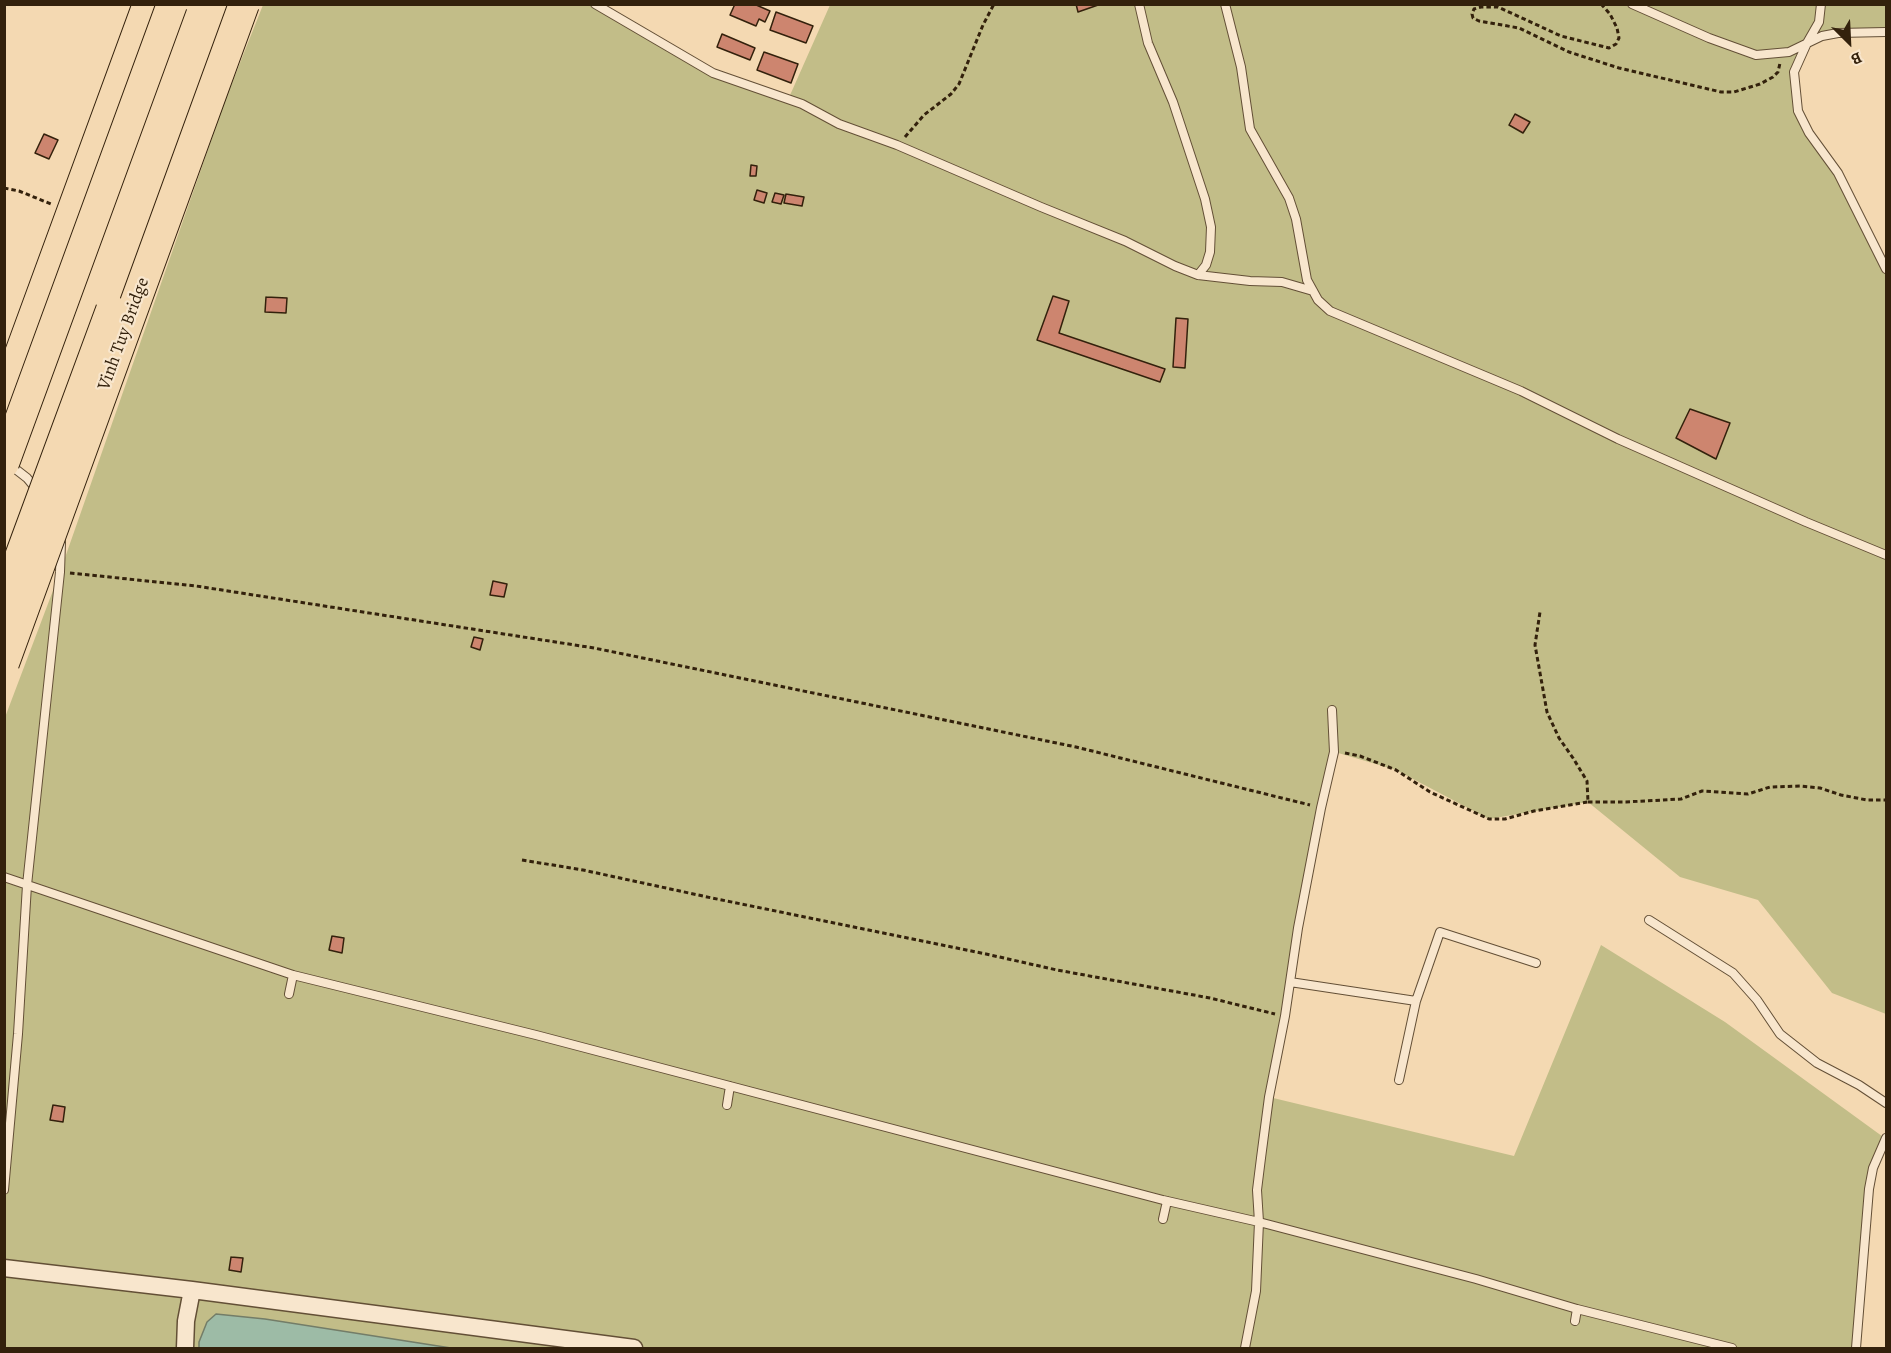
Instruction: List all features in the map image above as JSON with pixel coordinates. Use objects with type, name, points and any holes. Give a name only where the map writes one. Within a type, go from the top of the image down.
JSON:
[{"type":"highway","points":[[4,397],[148,4]]},
{"type":"highway","points":[[4,462],[172,4]]},
{"type":"highway","name":"Vinh Tuy Bridge","points":[[4,600],[222,4]]},
{"type":"highway","name":"Vinh Tuy Bridge","points":[[4,663],[244,4]]},
{"type":"street","points":[[4,1268],[192,1290],[634,1348]]},
{"type":"street","points":[[185,1348],[186,1321],[192,1290]]},
{"type":"lane","points":[[4,383],[140,4]]},
{"type":"lane","points":[[595,4],[713,73],[802,104],[839,124],[897,145],[1030,203],[1125,241],[1175,266],[1198,275],[1282,282],[1312,291]]},
{"type":"lane","points":[[1139,4],[1149,43],[1173,102],[1205,199],[1211,228],[1210,252],[1206,265],[1198,275]]},
{"type":"lane","points":[[1225,4],[1241,67],[1250,129],[1289,198],[1296,219],[1307,280],[1318,300],[1330,311],[1521,391],[1618,439],[1887,555]]},
{"type":"lane","points":[[1632,4],[1709,38],[1756,55],[1789,52],[1822,36],[1838,33],[1887,32]]},
{"type":"lane","points":[[1821,4],[1820,22],[1807,43],[1794,72],[1798,111],[1815,141],[1838,173],[1887,269]]},
{"type":"lane","points":[[4,462],[27,478],[62,523],[60,572],[27,885],[18,1034],[4,1190]]},
{"type":"lane","points":[[1245,1348],[1256,1291],[1259,1222],[1257,1190],[1269,1097],[1285,1016],[1298,928],[1334,752],[1332,711]]},
{"type":"lane","points":[[4,877],[293,975],[536,1035],[1167,1201],[1259,1222],[1476,1279],[1577,1309],[1732,1348]]},
{"type":"lane","points":[[1649,920],[1733,973],[1757,1000],[1780,1035],[1817,1063],[1887,1103]]},
{"type":"lane","points":[[1399,1080],[1416,1001],[1440,932],[1536,963]]},
{"type":"lane","points":[[289,994],[293,975]]},
{"type":"lane","points":[[1290,982],[1416,1001]]},
{"type":"lane","points":[[727,1105],[730,1086]]},
{"type":"lane","points":[[1856,1348],[1869,1189],[1873,1168],[1887,1138]]},
{"type":"lane","points":[[1163,1220],[1167,1201]]},
{"type":"lane","points":[[1575,1321],[1577,1309]]},
{"type":"path","points":[[897,145],[924,115],[951,94],[959,84],[994,4]]},
{"type":"path","points":[[1601,4],[1610,14],[1617,28],[1619,38],[1610,48],[1561,36],[1498,8],[1481,7],[1474,9],[1472,14],[1473,18],[1479,21],[1519,28],[1569,52],[1619,68],[1721,92],[1734,92],[1773,77],[1778,72],[1779,63],[1789,52]]},
{"type":"path","points":[[4,188],[19,191],[66,210]]},
{"type":"path","points":[[60,572],[196,586],[594,648],[1076,747],[1321,808]]},
{"type":"path","points":[[1540,612],[1535,645],[1547,712],[1558,738],[1587,781],[1588,802]]},
{"type":"path","points":[[1334,752],[1360,756],[1396,770],[1431,792],[1489,819],[1505,819],[1534,811],[1588,802],[1681,800],[1702,791],[1748,794],[1770,787],[1820,788],[1867,800],[1887,800]]},
{"type":"path","points":[[522,860],[583,870],[1057,970],[1210,998],[1285,1016]]},
{"type":"shaded area","points":[[263,5],[591,5],[713,73],[787,102],[830,5],[1886,5],[1886,34],[1838,33],[1807,43],[1794,91],[1825,157],[1886,269],[1886,1014],[1832,993],[1758,900],[1680,877],[1588,802],[1489,819],[1396,770],[1335,752],[1269,1097],[1514,1156],[1601,945],[1725,1022],[1886,1139],[1869,1189],[1856,1348],[5,1348],[4,720],[60,572],[226,98]]},
{"type":"shaded area","points":[[216,1314],[265,1319],[451,1348],[199,1348],[207,1322]]},
{"type":"building","points":[[735,4],[754,4],[770,11],[765,22],[759,19],[756,26],[730,15]]},
{"type":"building","points":[[1076,4],[1101,4],[1078,12]]},
{"type":"building","points":[[776,12],[813,26],[806,43],[770,30]]},
{"type":"building","points":[[722,34],[755,48],[750,60],[717,47]]},
{"type":"building","points":[[764,52],[798,64],[791,83],[757,70]]},
{"type":"building","points":[[1515,114],[1530,122],[1523,133],[1509,125]]},
{"type":"building","points":[[44,134],[58,140],[49,159],[35,153]]},
{"type":"building","points":[[751,165],[757,166],[756,176],[750,176]]},
{"type":"building","points":[[757,190],[767,193],[764,203],[754,200]]},
{"type":"building","points":[[775,193],[784,195],[781,204],[772,202]]},
{"type":"building","points":[[786,194],[804,197],[802,206],[784,203]]},
{"type":"building","points":[[1053,296],[1069,301],[1059,333],[1165,369],[1160,382],[1037,340]]},
{"type":"building","points":[[266,297],[287,298],[286,313],[265,312]]},
{"type":"building","points":[[1176,318],[1188,319],[1185,368],[1173,367]]},
{"type":"building","points":[[1690,409],[1730,423],[1716,459],[1676,438]]},
{"type":"building","points":[[493,581],[507,584],[504,597],[490,595]]},
{"type":"building","points":[[474,637],[483,639],[480,650],[471,647]]},
{"type":"building","points":[[332,936],[344,938],[342,953],[329,950]]},
{"type":"building","points":[[53,1105],[65,1107],[63,1122],[50,1120]]},
{"type":"building","points":[[231,1257],[243,1258],[241,1272],[229,1270]]}]
